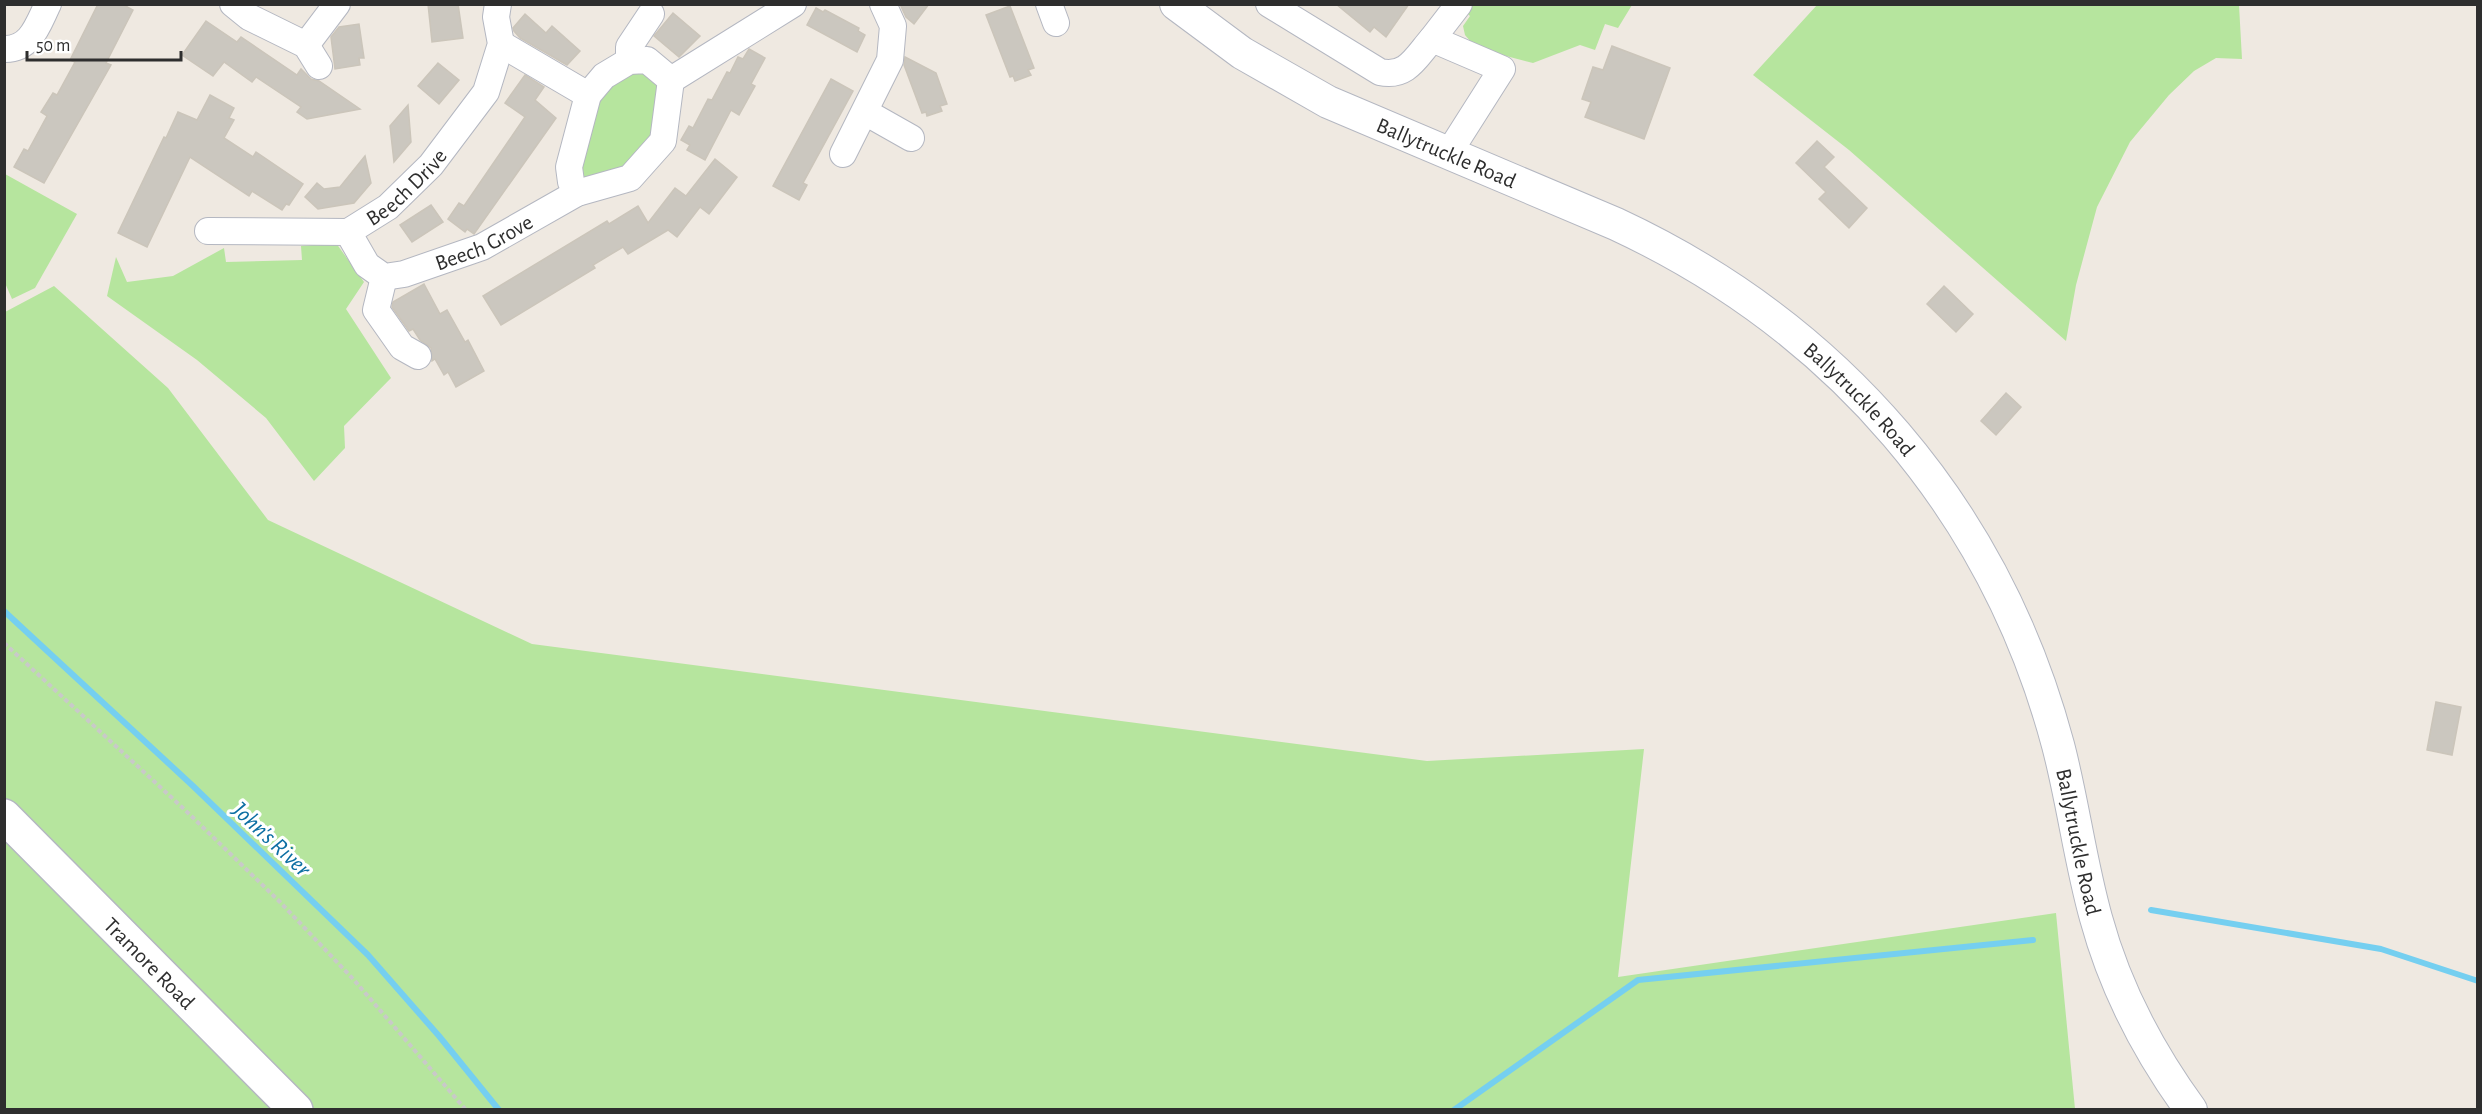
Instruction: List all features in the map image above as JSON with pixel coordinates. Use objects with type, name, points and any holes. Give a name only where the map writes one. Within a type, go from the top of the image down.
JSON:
[{"type":"main road","name":"Tramore Road","points":[[4,816],[296,1110]]},
{"type":"street","points":[[6,50],[18,47],[30,40],[48,4]]},
{"type":"street","points":[[233,4],[313,56],[337,4]]},
{"type":"street","name":"Beech Drive","points":[[208,231],[348,232],[388,207],[431,165],[486,92],[501,44],[496,17],[498,4]]},
{"type":"street","points":[[577,193],[571,182],[569,166],[588,95],[604,76],[629,60],[647,60],[672,80],[793,4]]},
{"type":"street","points":[[843,153],[890,60],[893,26],[883,4]]},
{"type":"street","name":"Ballytruckle Road","points":[[1176,4],[1242,53],[1299,87],[1361,117],[1641,235],[1732,287],[1831,365],[1886,421],[1918,460],[1969,535],[2014,617],[2038,678],[2053,726],[2088,887],[2110,961],[2139,1030],[2191,1110]]},
{"type":"street","points":[[1269,4],[1321,38],[1380,72],[1393,74],[1405,70],[1459,4]]},
{"type":"street","points":[[629,60],[629,48],[651,14]]},
{"type":"street","points":[[1432,39],[1502,69],[1449,154]]},
{"type":"street","points":[[501,44],[588,95]]},
{"type":"street","name":"Beech Grove","points":[[384,277],[404,274],[482,247],[577,193],[630,178],[663,141],[672,80]]},
{"type":"street","points":[[865,112],[911,138]]},
{"type":"street","points":[[348,232],[367,265],[384,277],[376,310],[402,347],[418,356]]},
{"type":"path","points":[[4,643],[184,809],[279,901],[354,980],[466,1110]]},
{"type":"green space","points":[[1471,5],[1632,5],[1618,28],[1605,24],[1595,50],[1580,45],[1533,63],[1491,52],[1471,42],[1465,35],[1463,26],[1470,16],[1465,11]]},
{"type":"green space","points":[[1817,5],[2239,5],[2242,59],[2216,58],[2194,71],[2169,95],[2130,142],[2097,207],[2076,285],[2066,341],[1849,150],[1753,75]]},
{"type":"green space","points":[[632,68],[647,74],[663,89],[653,139],[628,168],[584,179],[577,170],[590,114],[612,78]]},
{"type":"green space","points":[[5,174],[77,214],[35,288],[12,299],[5,283]]},
{"type":"green space","points":[[336,243],[364,282],[346,309],[391,378],[344,426],[345,448],[314,481],[266,418],[197,360],[107,296],[116,257],[127,282],[173,276],[224,248],[226,262],[302,260],[301,246]]},
{"type":"green space","points":[[54,286],[168,388],[268,520],[532,644],[1427,761],[1644,749],[1618,977],[2056,913],[2075,1109],[5,1110],[5,312]]},
{"type":"building","points":[[98,4],[122,4],[133,10],[106,63],[111,65],[44,183],[14,167],[24,149],[28,151],[47,116],[41,112],[53,93],[57,95],[75,62],[70,60]]},
{"type":"building","points":[[428,4],[458,4],[463,38],[432,42]]},
{"type":"building","points":[[900,4],[929,4],[914,24],[906,17]]},
{"type":"building","points":[[1336,4],[1409,4],[1386,37],[1374,27],[1370,32]]},
{"type":"building","points":[[1010,6],[1034,68],[1028,70],[1031,75],[1015,81],[1013,76],[1010,77],[986,15]]},
{"type":"building","points":[[816,8],[823,12],[825,10],[859,28],[858,31],[865,35],[857,52],[807,25]]},
{"type":"building","points":[[673,13],[700,36],[679,57],[654,36]]},
{"type":"building","points":[[525,14],[546,33],[552,26],[580,51],[567,65],[520,38],[513,28]]},
{"type":"building","points":[[206,21],[237,42],[241,37],[297,75],[301,69],[311,79],[319,81],[360,109],[307,119],[297,112],[301,107],[256,77],[252,82],[224,62],[213,76],[182,55]]},
{"type":"building","points":[[359,24],[364,58],[359,58],[360,65],[335,69],[331,37],[339,27]]},
{"type":"building","points":[[1612,46],[1670,68],[1644,139],[1585,117],[1591,102],[1582,99],[1593,67],[1603,70]]},
{"type":"building","points":[[749,49],[765,58],[751,84],[755,86],[739,115],[731,110],[705,160],[687,150],[690,145],[681,140],[689,126],[693,128],[708,99],[712,100],[738,57],[743,59]]},
{"type":"building","points":[[905,57],[936,73],[947,104],[940,106],[942,111],[927,116],[926,112],[922,113],[904,65]]},
{"type":"building","points":[[438,63],[459,80],[439,104],[418,86]]},
{"type":"building","points":[[525,75],[544,87],[535,100],[556,118],[474,234],[467,229],[465,232],[448,219],[459,203],[464,206],[525,117],[505,103]]},
{"type":"building","points":[[831,79],[853,91],[803,183],[807,185],[799,200],[773,186]]},
{"type":"building","points":[[210,95],[234,108],[229,118],[234,120],[224,138],[253,157],[256,152],[303,184],[289,205],[286,204],[282,210],[252,191],[249,196],[190,157],[147,247],[118,233],[178,112],[197,120]]},
{"type":"building","points":[[408,105],[411,142],[394,162],[390,126]]},
{"type":"building","points":[[1817,141],[1834,157],[1824,167],[1867,208],[1849,228],[1819,199],[1826,192],[1796,163]]},
{"type":"building","points":[[365,156],[371,183],[354,203],[318,209],[305,197],[317,183],[324,189],[340,187]]},
{"type":"building","points":[[715,159],[737,177],[709,214],[700,207],[677,237],[668,230],[628,254],[623,247],[593,265],[595,268],[501,325],[483,296],[607,221],[609,224],[638,206],[648,223],[675,188],[686,196]]},
{"type":"building","points":[[431,205],[443,222],[412,242],[400,225]]},
{"type":"building","points":[[424,284],[440,314],[447,310],[465,342],[468,340],[484,371],[456,387],[448,372],[444,375],[435,359],[432,361],[431,348],[420,340],[413,329],[409,331],[392,307],[393,302]]},
{"type":"building","points":[[1944,286],[1973,314],[1956,332],[1927,304]]},
{"type":"building","points":[[2006,393],[2021,407],[1996,435],[1981,421]]},
{"type":"building","points":[[2436,702],[2461,707],[2452,755],[2427,750]]},
{"type":"waterway","name":"John's River","points":[[4,611],[193,786],[368,955],[439,1036],[499,1110]]},
{"type":"waterway","points":[[2151,910],[2381,949],[2478,981]]},
{"type":"waterway","points":[[1454,1110],[1638,980],[2033,940]]}]
